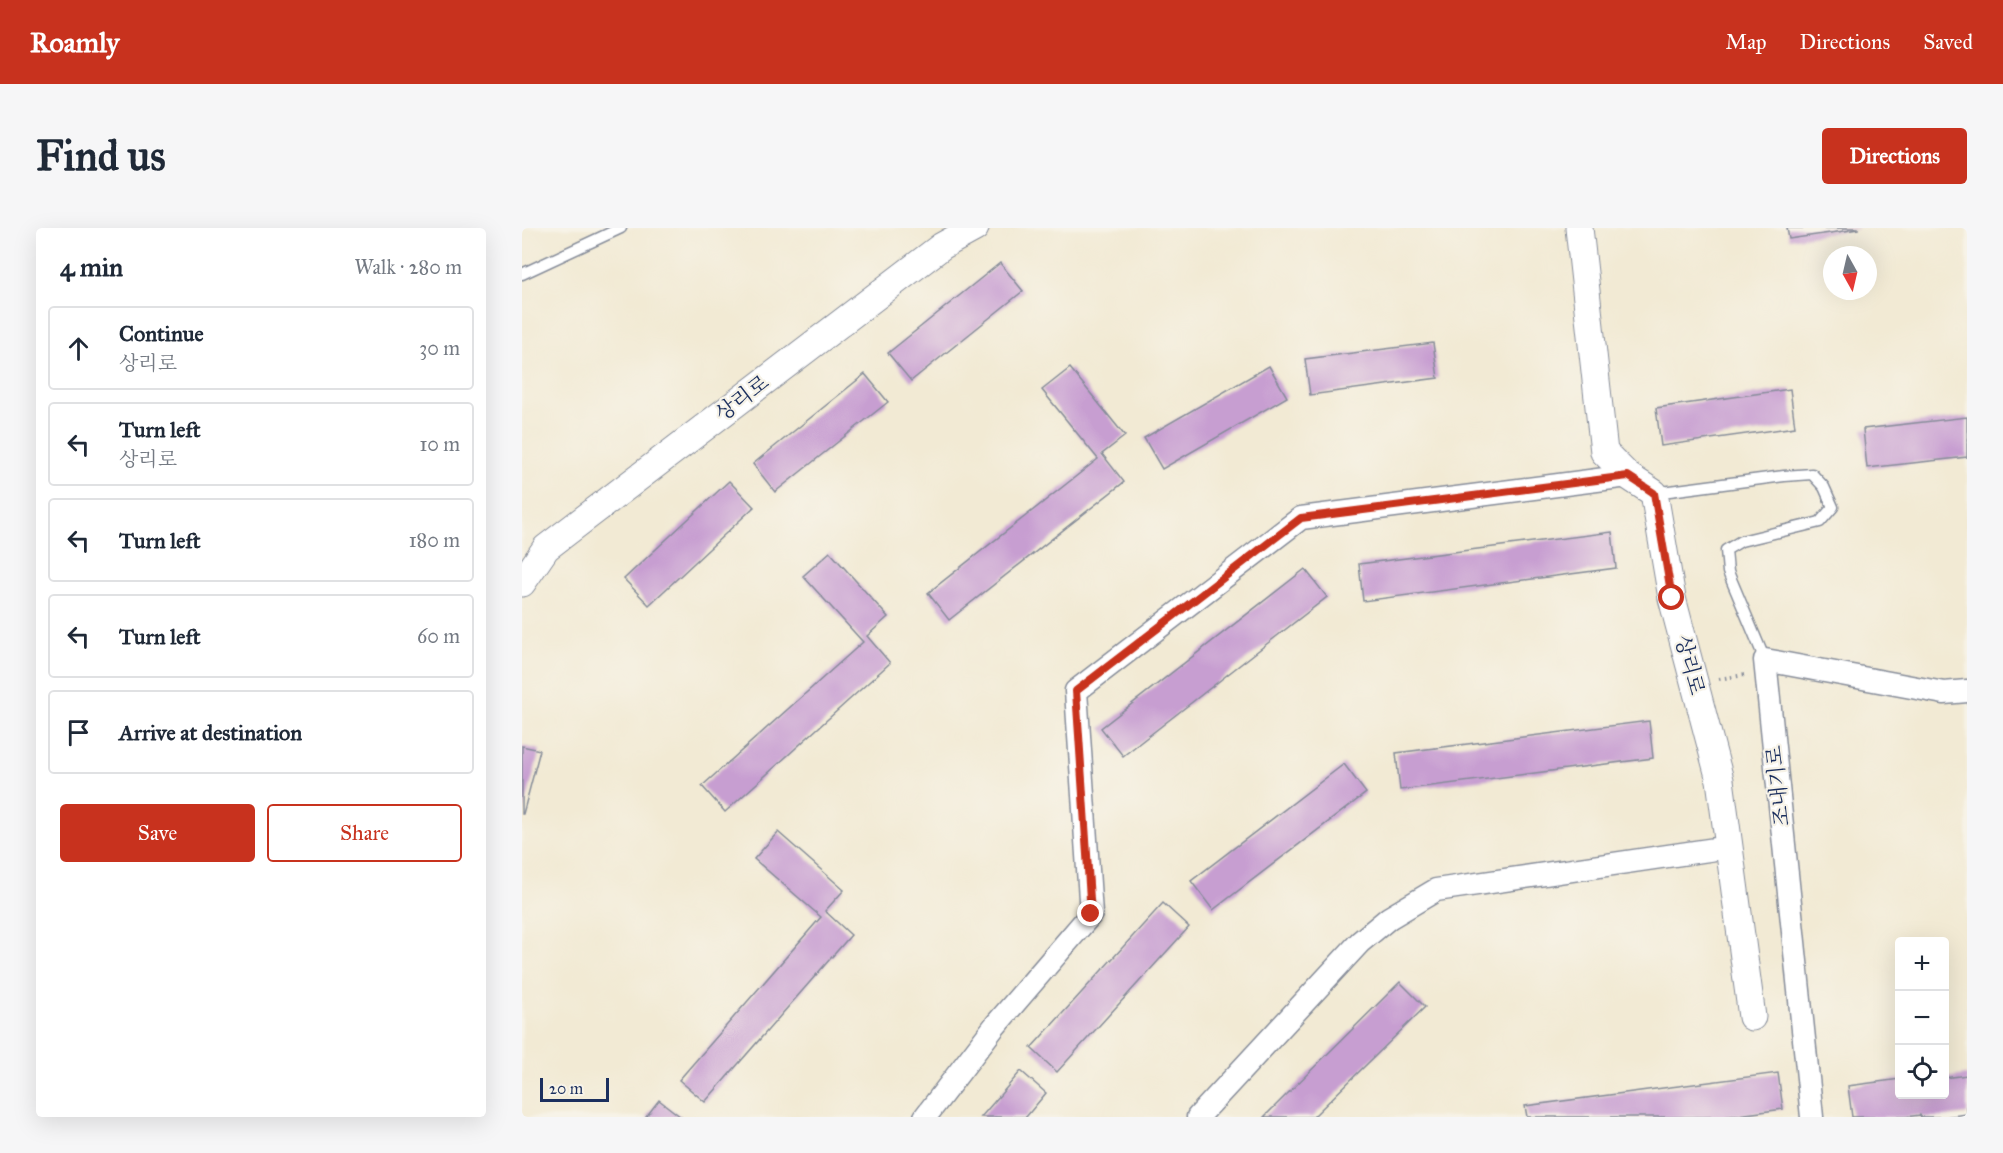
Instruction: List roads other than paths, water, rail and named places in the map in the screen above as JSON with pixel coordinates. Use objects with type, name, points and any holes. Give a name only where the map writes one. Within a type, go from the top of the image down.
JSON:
[{"type":"street","name":"상리로","points":[[522,583],[546,548],[942,246],[975,228]]},
{"type":"street","points":[[1579,228],[1604,452],[1628,476],[1654,493]]},
{"type":"street","points":[[925,1117],[994,1027],[1091,914],[1076,691],[1301,518],[1628,476]]},
{"type":"street","name":"상리로","points":[[1654,493],[1672,598],[1720,780],[1752,1017]]},
{"type":"street","points":[[1765,666],[1944,693],[1967,691]]},
{"type":"street","name":"조내기로","points":[[1765,666],[1812,1117]]},
{"type":"street","points":[[1198,1117],[1360,942],[1389,918],[1436,890],[1729,847]]},
{"type":"lane","points":[[522,274],[621,228]]},
{"type":"lane","points":[[1654,493],[1812,474],[1824,487],[1833,507],[1820,522],[1741,541],[1726,550],[1728,572],[1765,666]]}]
